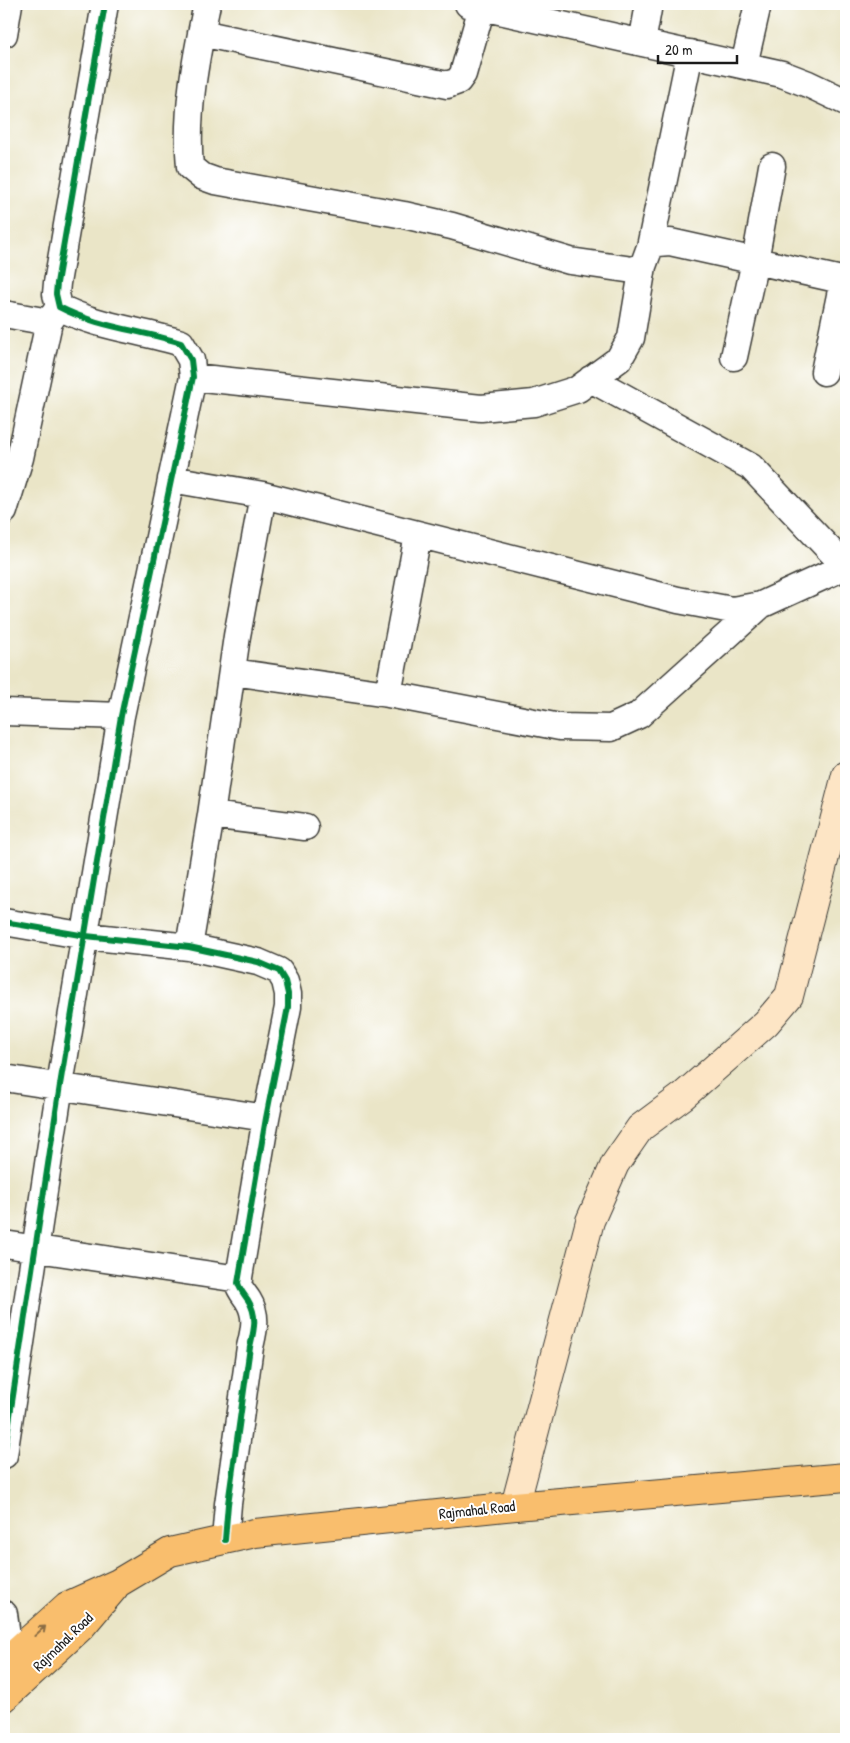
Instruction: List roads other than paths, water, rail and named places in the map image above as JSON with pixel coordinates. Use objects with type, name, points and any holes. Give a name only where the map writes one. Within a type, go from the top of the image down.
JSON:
[{"type":"main road","name":"Rajmahal Road","points":[[7,1661],[66,1606],[118,1583],[170,1552],[255,1533],[515,1506],[846,1478]]},
{"type":"main road","name":"Rajmahal Road","points":[[4,1698],[81,1627],[118,1583]]},
{"type":"street","points":[[4,34],[9,4]]},
{"type":"street","points":[[4,511],[20,458],[54,314],[56,283],[106,4]]},
{"type":"street","points":[[206,4],[190,105],[188,144],[190,167],[201,176],[216,181],[414,217],[452,226],[570,261],[633,270],[657,243],[670,242],[845,281],[824,372]]},
{"type":"street","points":[[642,43],[649,4]]},
{"type":"street","points":[[744,65],[758,4]]},
{"type":"street","points":[[201,33],[447,85],[458,81],[464,74],[475,5],[511,8],[642,43],[782,74],[846,102]]},
{"type":"street","points":[[193,377],[481,408],[534,402],[578,389],[619,359],[631,338],[646,257],[690,54]]},
{"type":"street","points":[[734,357],[755,261],[772,166]]},
{"type":"street","points":[[4,314],[54,314],[88,320],[181,343],[191,360],[193,377],[120,716],[86,936],[60,1085],[4,1455]]},
{"type":"street","points":[[232,672],[388,694],[560,726],[611,728],[639,715],[760,605],[802,584],[846,566],[751,468],[591,379]]},
{"type":"street","points":[[171,480],[263,495],[678,600],[732,610],[760,605]]},
{"type":"street","points":[[189,947],[232,672],[263,495]]},
{"type":"street","points":[[388,694],[418,535]]},
{"type":"street","points":[[4,712],[120,716]]},
{"type":"street","points":[[515,1506],[590,1221],[615,1164],[640,1128],[683,1096],[760,1029],[789,996],[843,806],[846,775]]},
{"type":"street","points":[[211,815],[305,827]]},
{"type":"street","points":[[4,922],[86,936],[189,947],[258,962],[279,971],[285,981],[288,1007],[266,1118],[239,1279],[240,1289],[253,1310],[255,1324],[250,1347],[228,1504],[225,1540]]},
{"type":"street","points":[[4,1078],[60,1085],[266,1118]]},
{"type":"street","points":[[4,1244],[239,1279]]},
{"type":"street","points":[[4,1614],[7,1661]]},
{"type":"railway","points":[[4,1734],[22,1739]]}]
